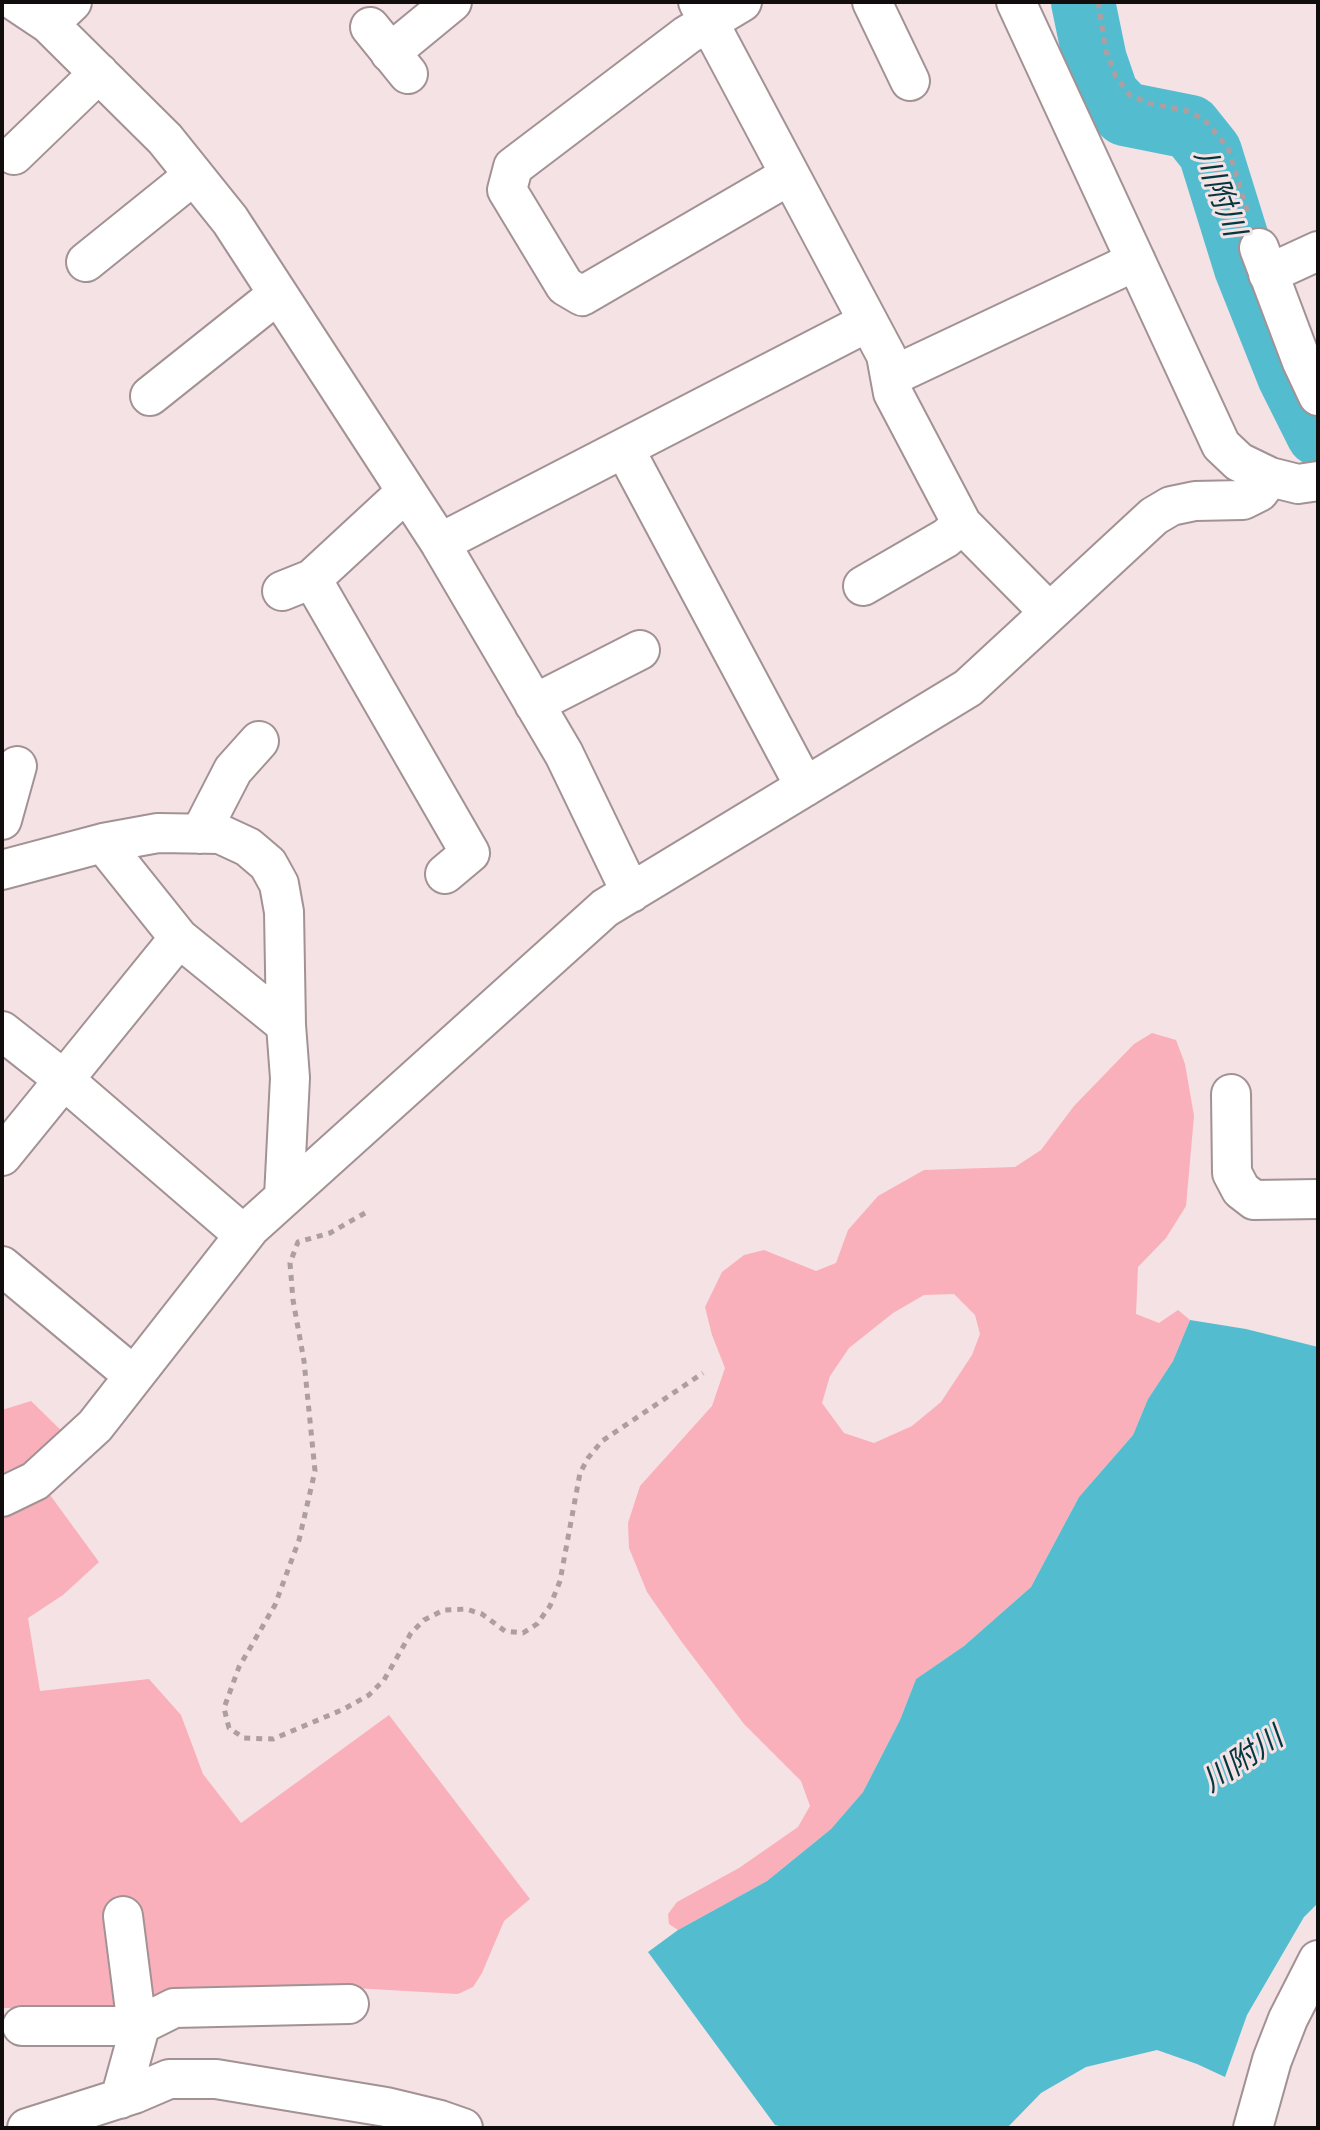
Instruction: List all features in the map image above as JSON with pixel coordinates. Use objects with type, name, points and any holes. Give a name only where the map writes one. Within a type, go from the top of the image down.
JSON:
[{"type":"street","points":[[16,2],[60,13],[99,73],[165,139],[230,220],[440,543],[564,754],[631,893]]},
{"type":"street","points":[[389,51],[452,2]]},
{"type":"street","points":[[742,2],[703,12],[513,167],[507,190],[565,286],[582,296],[790,175]]},
{"type":"street","points":[[872,2],[910,81]]},
{"type":"street","points":[[1016,2],[1221,445],[1239,462],[1270,477],[1298,484],[1318,481]]},
{"type":"street","points":[[703,12],[886,355],[893,393],[962,524],[1049,612]]},
{"type":"street","points":[[14,155],[99,73]]},
{"type":"street","points":[[86,262],[194,175]]},
{"type":"street","points":[[1318,251],[1263,261],[1318,396]]},
{"type":"street","points":[[890,377],[1136,261]]},
{"type":"street","points":[[150,396],[278,294]]},
{"type":"street","points":[[440,543],[868,322]]},
{"type":"street","points":[[624,448],[805,787]]},
{"type":"street","points":[[2,1497],[35,1481],[95,1426],[244,1235],[605,908],[968,688],[1154,516],[1171,506],[1195,501],[1243,500],[1259,492],[1270,477]]},
{"type":"street","points":[[406,492],[297,585],[470,853],[445,874]]},
{"type":"street","points":[[863,586],[946,538],[962,524]]},
{"type":"street","points":[[534,704],[640,650]]},
{"type":"street","points":[[200,834],[233,770],[259,741]]},
{"type":"street","points":[[2,820],[17,766]]},
{"type":"street","points":[[2,870],[103,843],[158,833],[220,834],[248,847],[268,864],[279,884],[284,912],[290,1078],[284,1197]]},
{"type":"street","points":[[103,843],[179,938],[286,1025]]},
{"type":"street","points":[[2,1156],[179,938]]},
{"type":"street","points":[[2,1031],[63,1079],[244,1235]]},
{"type":"street","points":[[1231,1094],[1232,1173],[1241,1190],[1254,1200],[1318,1199]]},
{"type":"street","points":[[2,1266],[134,1376]]},
{"type":"street","points":[[120,2099],[138,2034],[123,1916]]},
{"type":"street","points":[[1253,2128],[1282,2033],[1318,1960]]},
{"type":"street","points":[[22,2026],[138,2026],[174,2008],[349,2004]]},
{"type":"street","points":[[27,2128],[120,2099],[169,2079],[216,2079],[386,2107],[463,2128]]},
{"type":"path","points":[[1098,2],[1106,51],[1116,77],[1130,95],[1204,119],[1228,148],[1263,261]]},
{"type":"path","points":[[365,1213],[330,1233],[298,1242],[290,1263],[315,1471],[299,1540],[275,1605],[239,1667],[224,1708],[229,1728],[244,1738],[273,1739],[369,1695],[384,1680],[411,1633],[424,1620],[444,1610],[466,1609],[482,1614],[505,1631],[523,1633],[537,1624],[550,1606],[560,1581],[580,1473],[588,1458],[602,1441],[703,1373]]},
{"type":"shaded area","points":[[1152,1033],[1176,1040],[1185,1064],[1194,1116],[1186,1206],[1166,1238],[1138,1267],[1136,1314],[1159,1323],[1178,1310],[1190,1320],[1173,1361],[1148,1399],[1133,1435],[1079,1497],[1031,1587],[964,1646],[916,1679],[900,1720],[863,1792],[831,1829],[767,1881],[678,1930],[669,1924],[668,1914],[677,1902],[739,1868],[798,1827],[810,1806],[801,1781],[744,1724],[681,1641],[647,1592],[629,1548],[628,1523],[640,1486],[712,1406],[725,1368],[705,1307],[722,1272],[744,1255],[764,1250],[816,1271],[836,1263],[848,1230],[878,1196],[924,1170],[1015,1167],[1041,1150],[1074,1106],[1134,1044]],"holes":[[[954,1294],[975,1315],[980,1334],[972,1355],[941,1402],[912,1426],[874,1443],[844,1433],[822,1403],[830,1376],[849,1348],[893,1313],[924,1295]]]},
{"type":"shaded area","points":[[31,1401],[71,1440],[34,1473],[99,1562],[63,1595],[28,1618],[40,1691],[149,1679],[181,1715],[203,1774],[241,1823],[389,1715],[530,1899],[504,1921],[473,1987],[458,1994],[354,1988],[13,2035],[12,2008],[2,2008],[2,1410]]},
{"type":"water","points":[[1190,1320],[1246,1329],[1318,1347],[1318,1903],[1304,1917],[1247,2015],[1225,2077],[1157,2050],[1086,2067],[1041,2093],[1007,2128],[788,2128],[775,2125],[648,1952],[678,1930],[767,1881],[831,1829],[863,1792],[900,1720],[916,1679],[964,1646],[1031,1587],[1079,1497],[1133,1435],[1148,1399],[1173,1361]]},
{"type":"waterway","name":"川附川","points":[[1083,2],[1095,60],[1107,95],[1125,114],[1190,127],[1210,152],[1246,268],[1289,376],[1318,434]]}]
